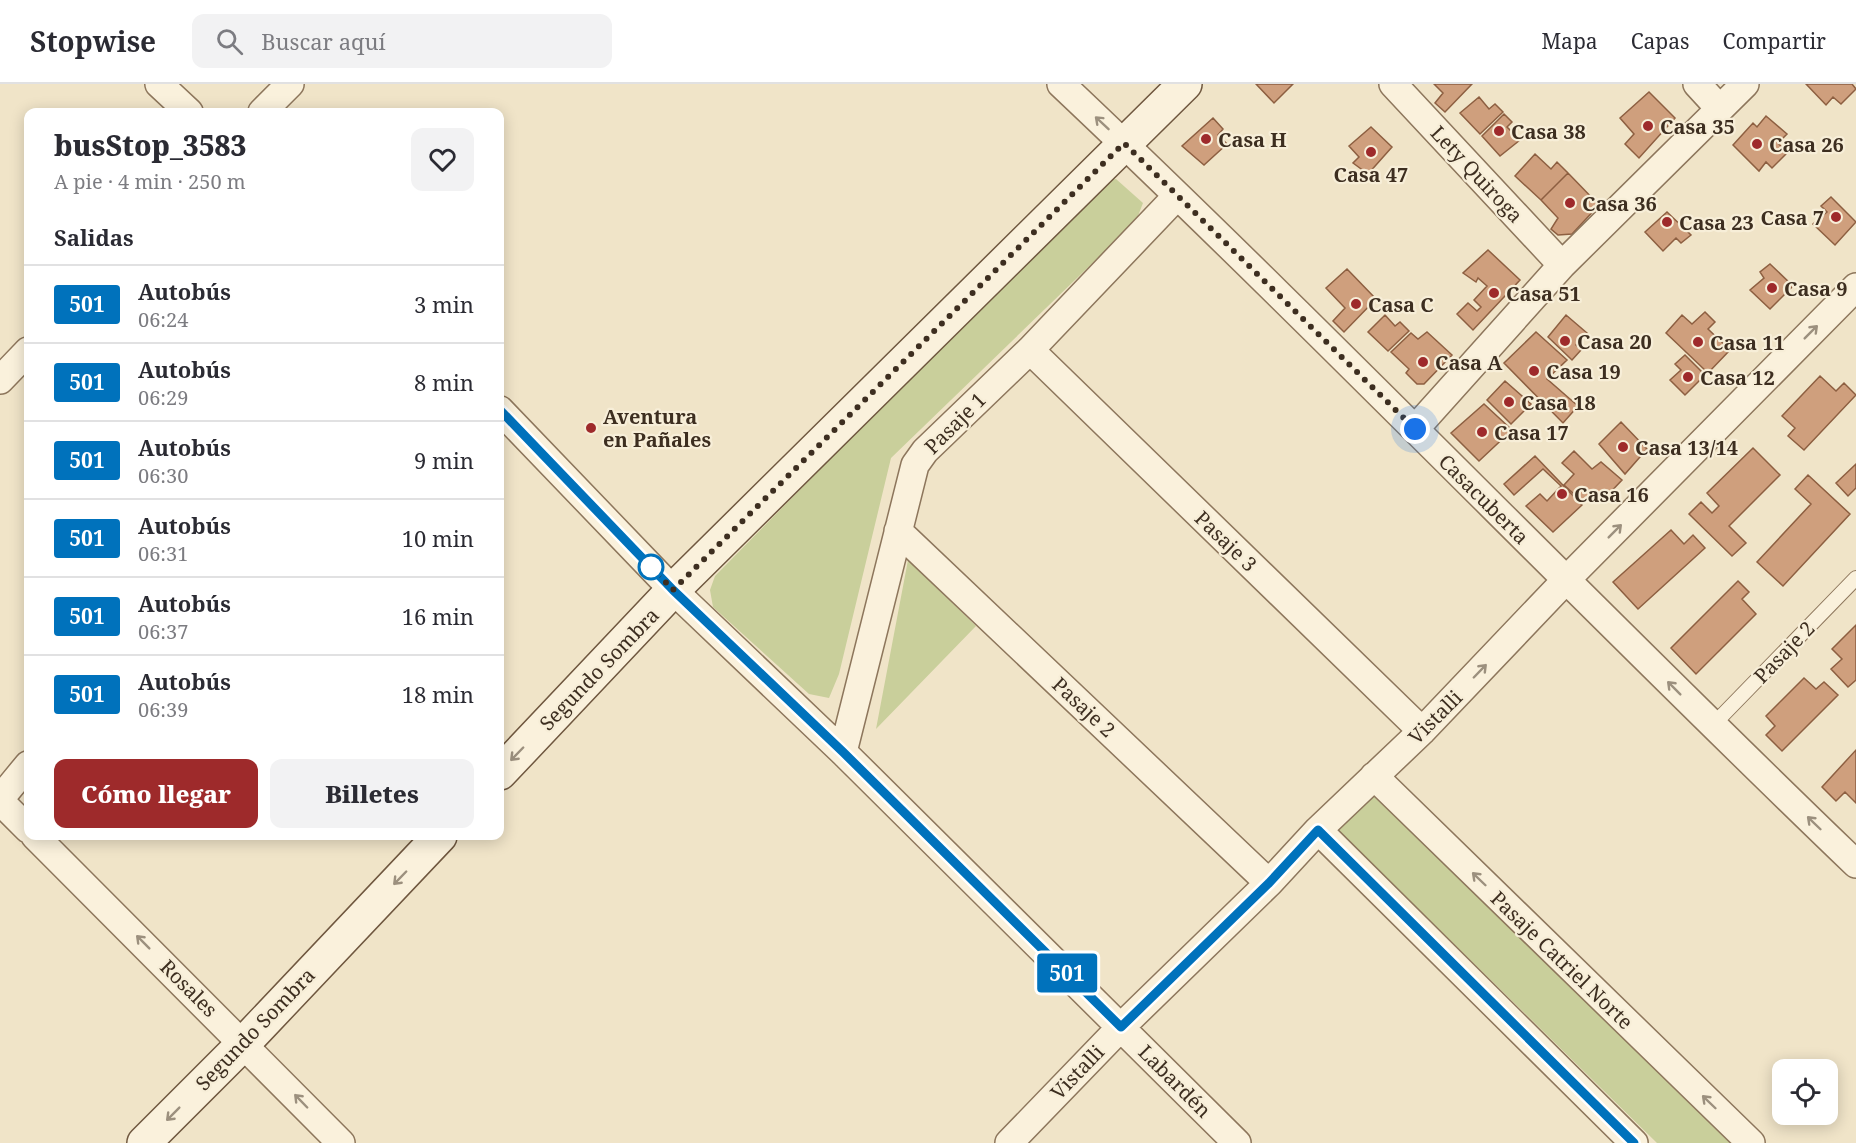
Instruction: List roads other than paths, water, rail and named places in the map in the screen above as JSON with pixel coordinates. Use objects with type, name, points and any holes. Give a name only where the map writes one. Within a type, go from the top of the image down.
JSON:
[{"type":"street","points":[[159,84],[185,108]]},
{"type":"street","points":[[266,108],[290,84]]},
{"type":"street","name":"Casacuberta","points":[[1061,84],[1415,429],[1712,726],[1856,864]]},
{"type":"street","name":"Segundo Sombra","points":[[504,769],[673,590],[1185,84]]},
{"type":"street","name":"Lety Quiroga","points":[[1393,84],[1562,265]]},
{"type":"street","points":[[1697,84],[1719,108]]},
{"type":"street","points":[[1415,429],[1562,265],[1745,84]]},
{"type":"street","name":"Pasaje 1","points":[[843,752],[915,465],[925,451],[1030,351],[1177,196]]},
{"type":"street","name":"Vistalli","points":[[1009,1143],[1121,1027],[1269,883],[1318,830],[1422,731],[1565,581],[1856,287]]},
{"type":"street","name":"Pasaje 3","points":[[1030,351],[1422,731]]},
{"type":"street","points":[[0,380],[24,355]]},
{"type":"street","name":"Labardén","points":[[504,414],[673,590],[843,752],[1237,1143]]},
{"type":"street","name":"Pasaje 2","points":[[898,531],[1269,883]]},
{"type":"street","points":[[0,800],[24,770]]},
{"type":"street","name":"Pasaje Catriel Norte","points":[[1374,776],[1751,1143]]},
{"type":"street","name":"Rosales","points":[[0,800],[24,822]]},
{"type":"street","points":[[1318,830],[1634,1143]]},
{"type":"street","name":"Rosales","points":[[42,840],[341,1143]]},
{"type":"street","name":"Segundo Sombra","points":[[144,1143],[244,1043],[436,840]]},
{"type":"lane","name":"Pasaje 2","points":[[1712,726],[1856,578]]},
{"type":"place","name":"Casa 35","points":[[1648,126]]},
{"type":"place","name":"Casa 38","points":[[1499,131]]},
{"type":"place","name":"Casa H","points":[[1206,139]]},
{"type":"place","name":"Casa 26","points":[[1757,144]]},
{"type":"place","name":"Casa 47","points":[[1371,152]]},
{"type":"place","name":"Casa 36","points":[[1570,203]]},
{"type":"place","name":"Casa 7","points":[[1836,217]]},
{"type":"place","name":"Casa 23","points":[[1667,222]]},
{"type":"place","name":"Casa 9","points":[[1772,288]]},
{"type":"place","name":"Casa 51","points":[[1494,293]]},
{"type":"place","name":"Casa C","points":[[1356,304]]},
{"type":"place","name":"Casa 20","points":[[1565,341]]},
{"type":"place","name":"Casa 11","points":[[1698,342]]},
{"type":"place","name":"Casa A","points":[[1423,362]]},
{"type":"place","name":"Casa 19","points":[[1534,371]]},
{"type":"place","name":"Casa 12","points":[[1688,377]]},
{"type":"place","name":"Casa 18","points":[[1509,402]]},
{"type":"place","name":"Aventura en Pañales","points":[[591,428]]},
{"type":"place","name":"Casa 17","points":[[1482,432]]},
{"type":"place","name":"Casa 13/14","points":[[1623,447]]},
{"type":"place","name":"Casa 16","points":[[1562,494]]}]
